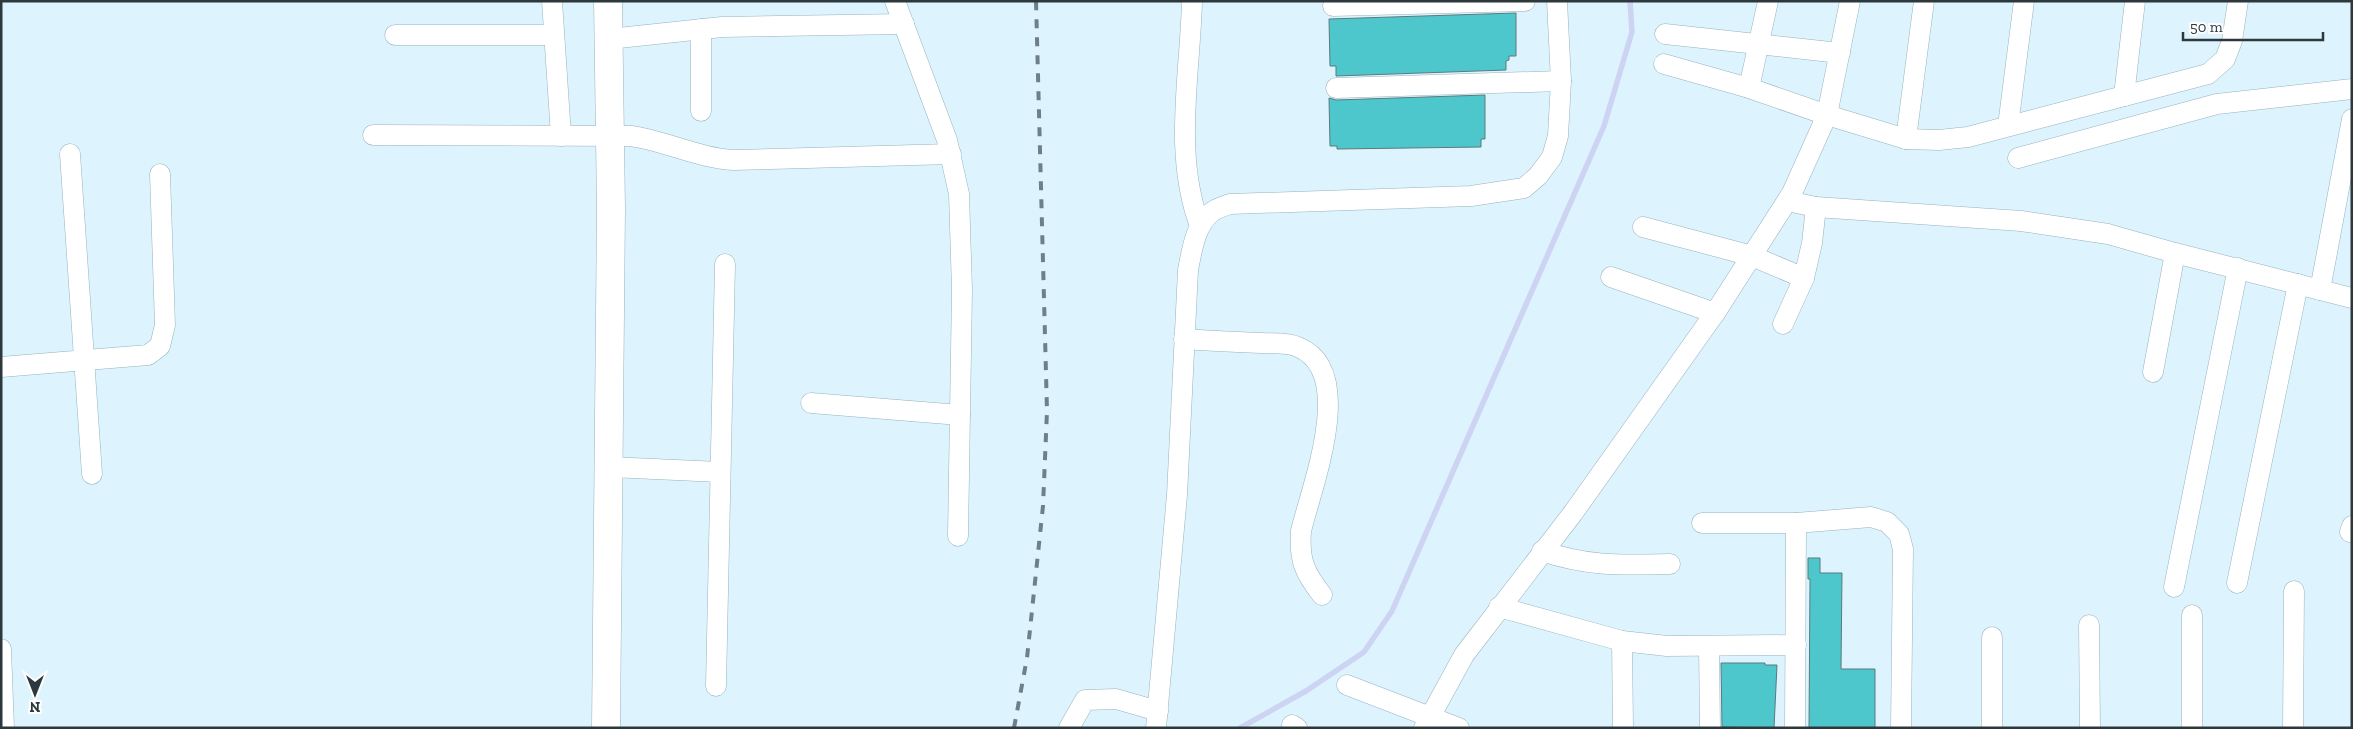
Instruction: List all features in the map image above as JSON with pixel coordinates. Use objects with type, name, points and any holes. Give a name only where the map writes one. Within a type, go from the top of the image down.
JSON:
[{"type":"street","points":[[552,1],[560,136]]},
{"type":"street","points":[[606,728],[610,467],[611,136],[608,1]]},
{"type":"street","points":[[895,1],[937,109],[951,154],[959,194],[962,226],[958,536]]},
{"type":"street","points":[[1192,1],[1184,160],[1191,199],[1200,226]]},
{"type":"street","points":[[1333,6],[1525,1]]},
{"type":"street","points":[[1069,728],[1085,700],[1116,699],[1157,719],[1177,495],[1188,270],[1193,245],[1200,226],[1212,211],[1230,204],[1471,196],[1524,188],[1538,176],[1552,157],[1558,136],[1561,81],[1557,1]]},
{"type":"street","points":[[1749,88],[1768,1]]},
{"type":"street","points":[[1427,722],[1464,655],[1573,513],[1715,313],[1787,201],[1827,115],[1850,1]]},
{"type":"street","points":[[1906,139],[1924,1]]},
{"type":"street","points":[[2008,126],[2024,1]]},
{"type":"street","points":[[2124,96],[2135,1]]},
{"type":"street","points":[[1664,64],[1749,88],[1827,115],[1906,139],[1939,140],[1968,137],[2208,74],[2225,59],[2232,41],[2238,1]]},
{"type":"street","points":[[609,40],[701,29],[904,24]]},
{"type":"street","points":[[701,29],[702,111]]},
{"type":"street","points":[[396,34],[554,34]]},
{"type":"street","points":[[1665,34],[1840,53]]},
{"type":"street","points":[[1336,88],[1561,81]]},
{"type":"street","points":[[2018,158],[2217,104],[2352,89]]},
{"type":"street","points":[[2320,290],[2352,119]]},
{"type":"street","points":[[373,135],[611,136],[646,138],[718,159],[951,154]]},
{"type":"street","points":[[70,154],[92,474]]},
{"type":"street","points":[[1,367],[148,355],[160,346],[165,325],[160,174]]},
{"type":"street","points":[[1787,201],[1816,207],[2021,221],[2108,234],[2352,298]]},
{"type":"street","points":[[1783,324],[1804,278],[1812,243],[1816,207]]},
{"type":"street","points":[[1643,227],[1752,256],[1804,278]]},
{"type":"street","points":[[2153,372],[2175,253]]},
{"type":"street","points":[[716,686],[725,264]]},
{"type":"street","points":[[2174,587],[2238,268]]},
{"type":"street","points":[[1611,277],[1715,313]]},
{"type":"street","points":[[2238,583],[2298,284]]},
{"type":"street","points":[[1184,339],[1288,344],[1306,351],[1320,366],[1327,388],[1328,415],[1326,436],[1301,531],[1300,547],[1304,570],[1322,595]]},
{"type":"street","points":[[811,402],[960,415]]},
{"type":"street","points":[[610,467],[720,472]]},
{"type":"street","points":[[1702,523],[1796,522],[1871,517],[1887,522],[1899,534],[1903,550],[1901,728]]},
{"type":"street","points":[[1795,728],[1796,522]]},
{"type":"street","points":[[1542,551],[1569,560],[1607,566],[1670,564]]},
{"type":"street","points":[[2293,728],[2294,591]]},
{"type":"street","points":[[1499,607],[1622,641],[1667,646],[1796,645]]},
{"type":"street","points":[[2192,615],[2192,728]]},
{"type":"street","points":[[2089,624],[2090,728]]},
{"type":"street","points":[[1992,637],[1992,728]]},
{"type":"street","points":[[1622,641],[1623,728]]},
{"type":"street","points":[[1709,646],[1710,728]]},
{"type":"street","points":[[1,648],[4,728]]},
{"type":"street","points":[[1347,685],[1427,722],[1459,728]]},
{"type":"building","points":[[1516,13],[1516,56],[1509,56],[1509,60],[1506,61],[1506,70],[1336,76],[1336,66],[1330,66],[1329,19]]},
{"type":"building","points":[[1485,95],[1485,139],[1481,139],[1481,147],[1337,149],[1337,146],[1330,146],[1329,98],[1336,100]]},
{"type":"building","points":[[1808,558],[1820,558],[1820,573],[1842,573],[1841,669],[1875,669],[1875,728],[1809,728],[1810,579],[1808,579]]},
{"type":"building","points":[[1721,663],[1765,663],[1765,665],[1777,665],[1774,728],[1722,727]]},
{"type":"waterway","points":[[1240,728],[1306,691],[1364,652],[1392,611],[1604,126],[1632,32],[1630,1]]},
{"type":"railway","points":[[1014,728],[1027,658],[1043,506],[1047,411],[1036,1]]}]
